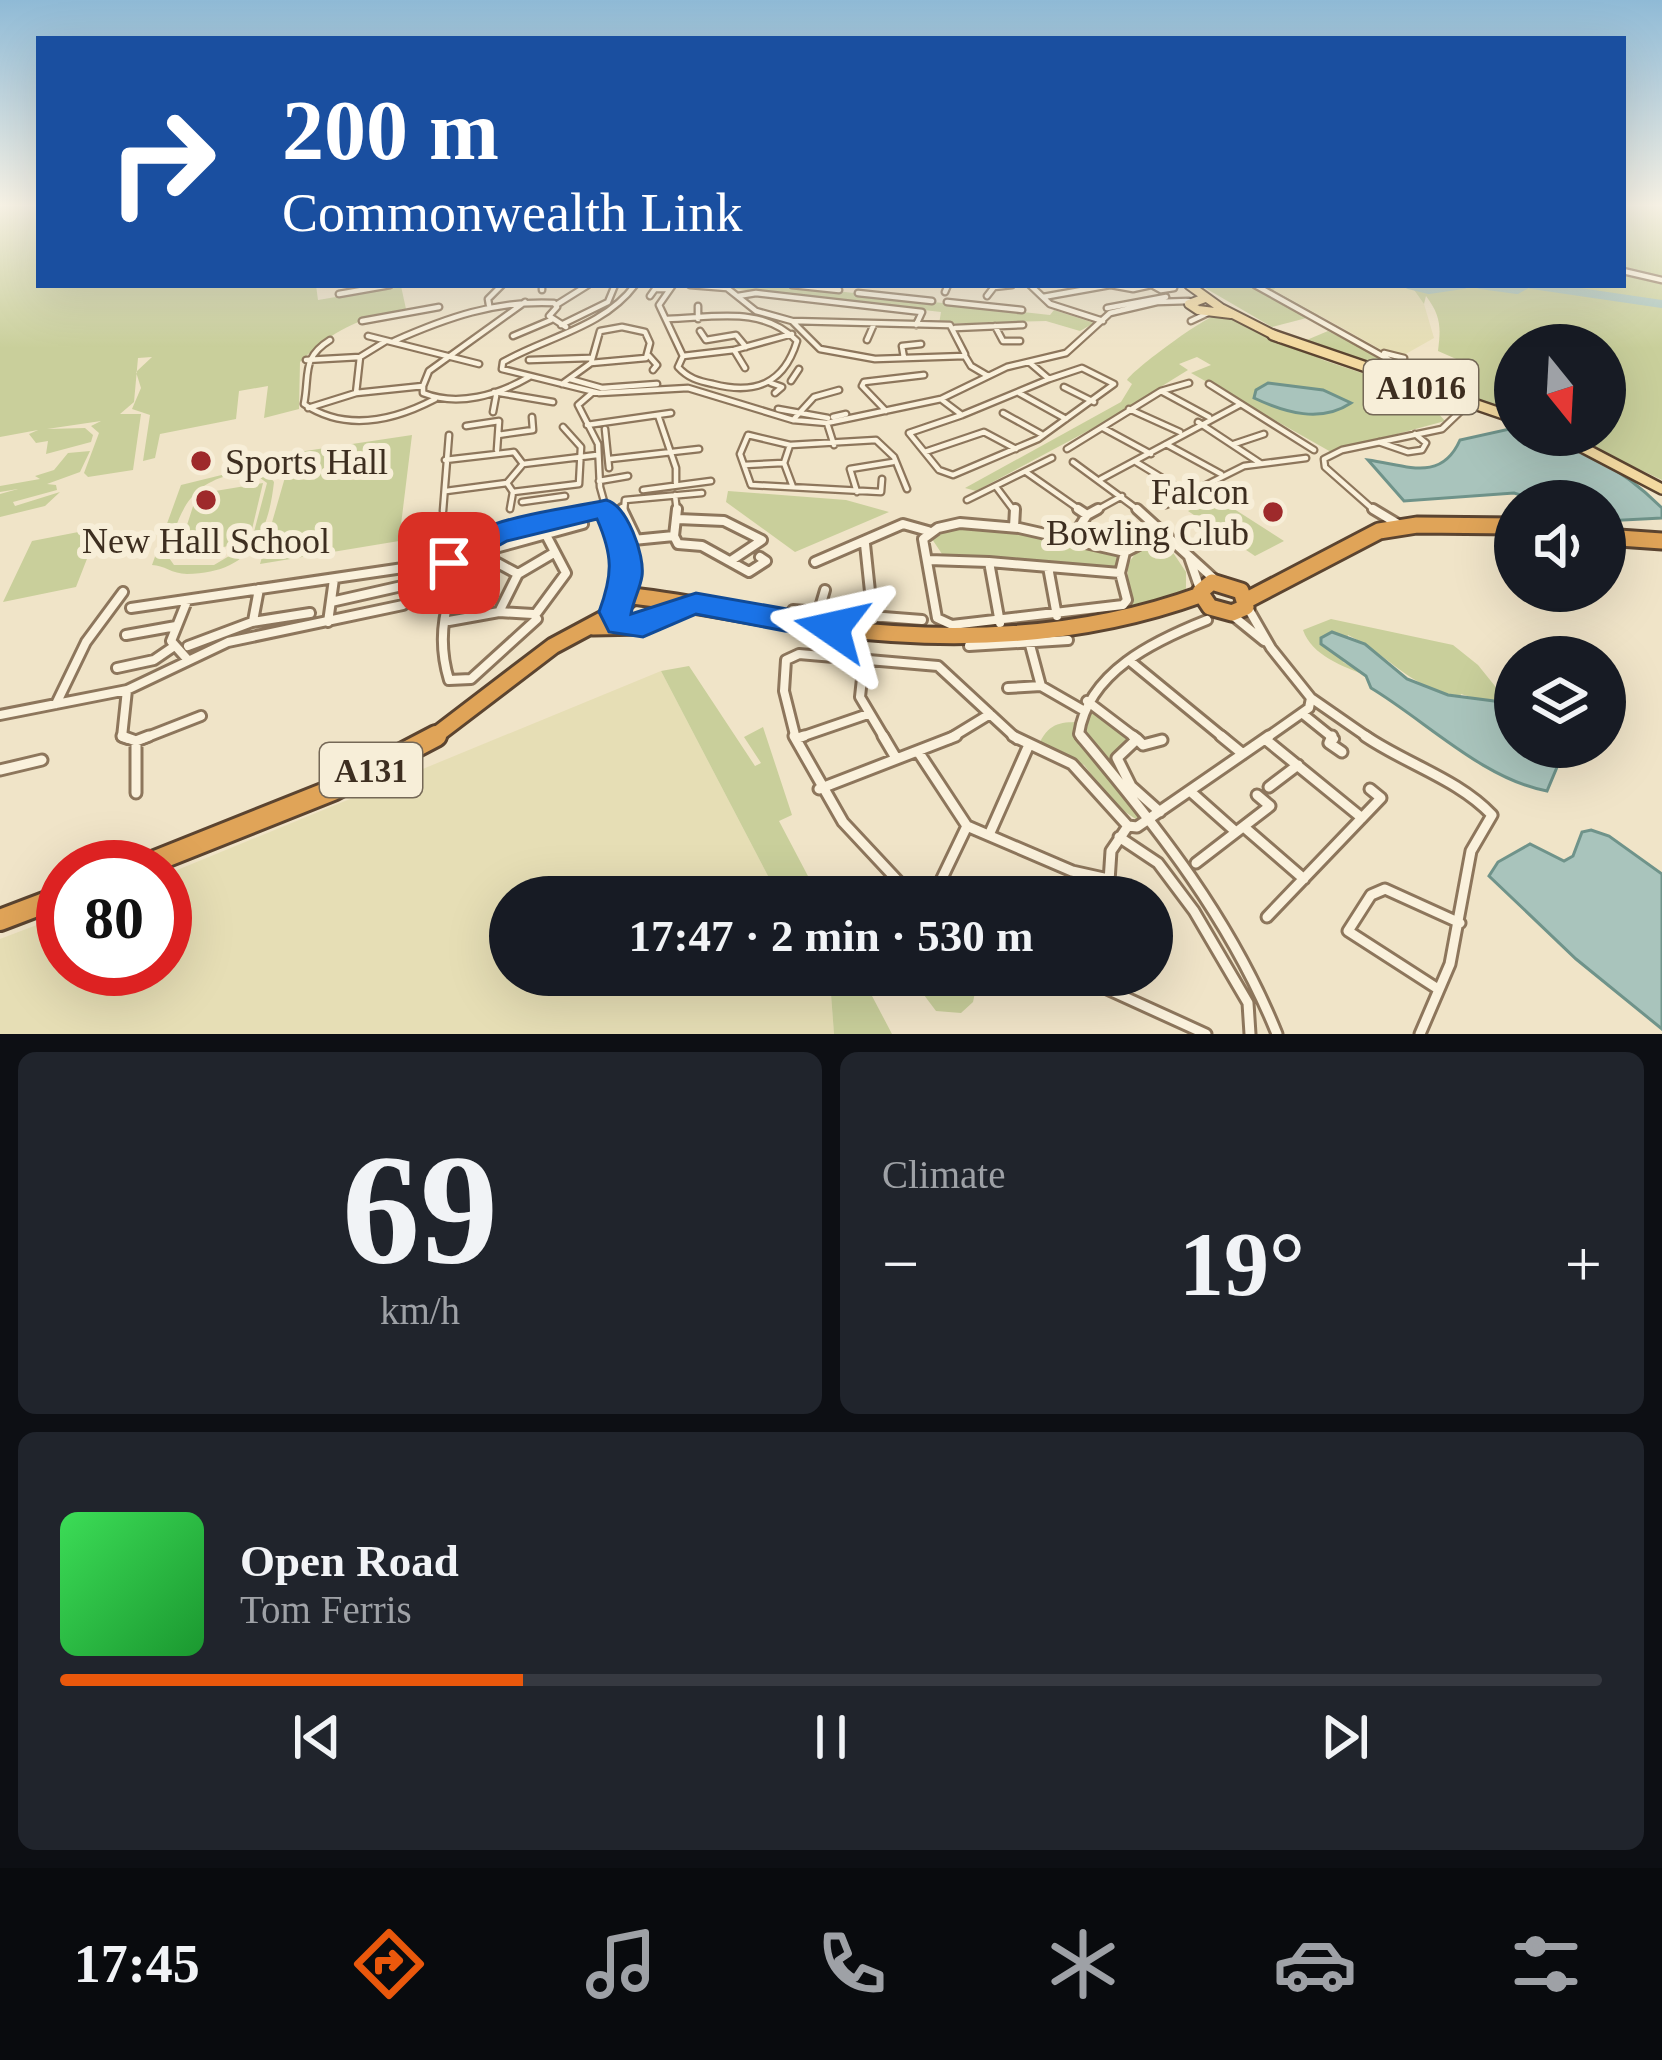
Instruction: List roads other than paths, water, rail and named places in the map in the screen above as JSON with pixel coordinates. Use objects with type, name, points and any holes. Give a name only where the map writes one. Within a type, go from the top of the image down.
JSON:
[{"type":"highway","points":[[1379,527],[1431,526]]},
{"type":"highway","points":[[620,613],[651,597],[832,628],[943,637],[1031,633],[1148,614],[1217,614],[1247,603],[1379,527],[1494,526]]},
{"type":"highway","points":[[1626,538],[1662,539]]},
{"type":"highway","points":[[1148,614],[1200,592],[1208,583],[1289,579]]},
{"type":"highway","points":[[1225,583],[1247,603]]},
{"type":"highway","points":[[1200,592],[1217,614]]},
{"type":"highway","points":[[651,597],[662,607],[658,617]]},
{"type":"highway","points":[[620,613],[643,626],[696,604]]},
{"type":"highway","name":"A131","points":[[192,846],[333,790],[438,735],[579,631],[620,613]]},
{"type":"highway","points":[[0,920],[36,906]]},
{"type":"main road","name":"A1016","points":[[1190,288],[1192,303]]},
{"type":"main road","name":"A1016","points":[[1193,288],[1216,309]]},
{"type":"main road","name":"A1016","points":[[1192,303],[1205,298]]},
{"type":"main road","name":"A1016","points":[[1192,303],[1240,316],[1327,356],[1494,411]]},
{"type":"main road","points":[[1602,456],[1662,487]]},
{"type":"street","points":[[1626,272],[1662,280]]},
{"type":"street","points":[[339,294],[373,288]]},
{"type":"street","points":[[489,305],[488,299],[499,288]]},
{"type":"street","points":[[551,320],[556,305],[582,288]]},
{"type":"street","points":[[613,288],[608,302],[500,365],[593,392],[654,387]]},
{"type":"street","points":[[536,343],[514,335],[551,320],[565,327],[620,306],[633,288]]},
{"type":"street","points":[[650,296],[663,288]]},
{"type":"street","points":[[667,319],[659,304],[670,288]]},
{"type":"street","points":[[718,288],[727,289],[756,311],[792,321],[955,328],[1023,325]]},
{"type":"street","points":[[822,288],[839,290]]},
{"type":"street","points":[[896,297],[900,288]]},
{"type":"street","points":[[986,306],[987,296],[982,295],[988,288]]},
{"type":"street","points":[[1033,288],[1063,310],[1103,321]]},
{"type":"street","points":[[1043,297],[1077,288]]},
{"type":"street","points":[[1261,288],[1404,368]]},
{"type":"street","points":[[738,296],[756,292],[922,312],[916,325]]},
{"type":"street","points":[[858,293],[932,301]]},
{"type":"street","points":[[1107,308],[1167,299],[1192,303]]},
{"type":"street","points":[[434,399],[423,393],[429,371],[525,302]]},
{"type":"street","points":[[947,302],[1022,310]]},
{"type":"street","points":[[570,379],[602,388],[701,391],[796,418],[836,418],[941,399],[988,376],[1066,353],[1110,313],[1135,303]]},
{"type":"street","points":[[306,360],[360,357],[425,325],[489,305],[556,305]]},
{"type":"street","points":[[698,306],[698,319]]},
{"type":"street","points":[[362,321],[439,307]]},
{"type":"street","points":[[419,310],[425,325]]},
{"type":"street","points":[[667,319],[746,316],[775,322],[797,341],[785,373],[743,392],[684,376],[677,368],[682,356]]},
{"type":"street","points":[[667,319],[664,322],[682,356]]},
{"type":"street","points":[[792,321],[820,349],[875,359],[965,356]]},
{"type":"street","points":[[867,340],[874,324]]},
{"type":"street","points":[[995,326],[1002,343],[1020,341]]},
{"type":"street","points":[[562,384],[590,361],[598,349],[600,331],[622,327],[645,332],[649,356],[657,365],[653,370]]},
{"type":"street","points":[[955,328],[971,366],[988,376]]},
{"type":"street","points":[[700,331],[706,340],[736,335],[746,346]]},
{"type":"street","points":[[682,356],[734,350],[793,334]]},
{"type":"street","points":[[368,336],[479,364]]},
{"type":"street","points":[[306,360],[330,340]]},
{"type":"street","points":[[904,358],[902,346],[921,344]]},
{"type":"street","points":[[734,350],[746,368]]},
{"type":"street","points":[[1373,351],[1404,358]]},
{"type":"street","points":[[1394,363],[1415,353]]},
{"type":"street","points":[[529,360],[649,356]]},
{"type":"street","points":[[356,393],[360,357]]},
{"type":"street","points":[[306,360],[308,408]]},
{"type":"street","points":[[1029,362],[1049,379]]},
{"type":"street","points":[[1082,368],[1114,383],[1094,402],[1041,434],[953,476],[939,470],[909,433],[1049,379],[1082,368]]},
{"type":"street","points":[[785,373],[795,375]]},
{"type":"street","points":[[886,411],[862,386],[864,382],[924,375]]},
{"type":"street","points":[[495,393],[529,376]]},
{"type":"street","points":[[771,383],[782,387],[775,393]]},
{"type":"street","points":[[1067,449],[1161,391],[1189,383]]},
{"type":"street","points":[[701,391],[710,384]]},
{"type":"street","points":[[1208,384],[1309,441],[1314,451]]},
{"type":"street","points":[[308,408],[356,393],[423,386]]},
{"type":"street","points":[[1064,387],[1094,402]]},
{"type":"street","points":[[796,418],[814,397],[839,390]]},
{"type":"street","points":[[1161,391],[1209,417]]},
{"type":"street","points":[[593,392],[578,405],[599,454],[606,508],[623,541],[628,574],[620,613]]},
{"type":"street","points":[[1019,392],[1066,418]]},
{"type":"street","points":[[308,408],[365,422],[419,408],[434,399],[495,393],[553,402]]},
{"type":"street","points":[[493,412],[495,393]]},
{"type":"street","points":[[941,399],[962,415]]},
{"type":"street","points":[[1101,478],[1150,454],[1198,422],[1241,404]]},
{"type":"street","points":[[1379,527],[1325,467],[1324,459],[1442,429],[1464,408]]},
{"type":"street","points":[[778,409],[796,418]]},
{"type":"street","points":[[1129,409],[1180,432]]},
{"type":"street","points":[[1003,412],[1041,434]]},
{"type":"street","points":[[587,425],[671,413]]},
{"type":"street","points":[[658,415],[676,483]]},
{"type":"street","points":[[498,435],[533,430],[532,417]]},
{"type":"street","points":[[834,445],[836,418]]},
{"type":"street","points":[[466,426],[500,421],[497,450]]},
{"type":"street","points":[[1198,422],[1260,463]]},
{"type":"street","points":[[522,502],[578,484],[581,447],[563,427]]},
{"type":"street","points":[[1103,428],[1150,454]]},
{"type":"street","points":[[604,429],[609,464],[699,449]]},
{"type":"street","points":[[924,452],[984,432],[1016,448]]},
{"type":"street","points":[[1234,444],[1264,434]]},
{"type":"street","points":[[1378,442],[1408,452],[1422,450],[1426,442],[1415,434]]},
{"type":"street","points":[[443,512],[448,435]]},
{"type":"street","points":[[882,479],[881,492],[751,485],[740,454],[748,435],[790,445],[875,440],[884,443],[907,489]]},
{"type":"street","points":[[1166,444],[1222,475]]},
{"type":"street","points":[[790,445],[784,464],[793,487]]},
{"type":"street","points":[[445,460],[497,450],[514,452],[523,464]]},
{"type":"street","points":[[446,491],[506,483],[523,464],[599,454]]},
{"type":"street","points":[[840,458],[850,469],[857,492]]},
{"type":"street","points":[[967,500],[1052,458]]},
{"type":"street","points":[[1166,505],[1222,475],[1260,463],[1306,458]]},
{"type":"street","points":[[850,469],[893,462]]},
{"type":"street","points":[[1073,462],[1101,478],[1225,583]]},
{"type":"street","points":[[1136,462],[1187,493]]},
{"type":"street","points":[[745,465],[784,464]]},
{"type":"street","points":[[1026,472],[1087,515]]},
{"type":"street","points":[[599,481],[628,476]]},
{"type":"street","points":[[643,490],[710,481]]},
{"type":"street","points":[[506,483],[513,492],[565,496]]},
{"type":"street","points":[[997,488],[1011,498],[1014,527]]},
{"type":"street","points":[[510,508],[513,492]]},
{"type":"street","points":[[636,538],[622,502],[703,493]]},
{"type":"street","points":[[675,495],[678,544],[702,546],[749,572],[766,561],[760,556]]},
{"type":"street","points":[[1073,537],[1087,515],[1122,496]]},
{"type":"street","points":[[0,716],[127,690],[228,642],[416,599],[469,547],[498,534],[606,508]]},
{"type":"street","points":[[678,519],[724,521],[762,540],[732,560]]},
{"type":"street","points":[[488,550],[583,524]]},
{"type":"street","points":[[873,620],[867,537],[903,524],[928,531],[950,526],[1014,527],[1125,552]]},
{"type":"street","points":[[928,531],[923,539],[940,622],[1000,622],[1126,603],[1120,573],[1125,552],[1162,533]]},
{"type":"street","points":[[449,621],[444,630],[446,676],[458,682],[478,674],[535,624],[536,615],[566,573],[545,533]]},
{"type":"street","points":[[623,541],[674,536]]},
{"type":"street","points":[[815,562],[865,544]]},
{"type":"street","points":[[469,547],[518,574]]},
{"type":"street","points":[[499,612],[518,574],[552,554]]},
{"type":"street","points":[[1187,554],[1200,592]]},
{"type":"street","points":[[929,560],[1120,573]]},
{"type":"street","points":[[989,562],[1000,622]]},
{"type":"street","points":[[449,621],[445,615],[453,584],[470,563]]},
{"type":"street","points":[[130,608],[410,567]]},
{"type":"street","points":[[1048,567],[1057,616]]},
{"type":"street","points":[[628,574],[651,597]]},
{"type":"street","points":[[328,622],[334,579]]},
{"type":"street","points":[[331,602],[402,586]]},
{"type":"street","points":[[252,622],[259,589]]},
{"type":"street","points":[[818,614],[825,590]]},
{"type":"street","points":[[56,704],[86,642],[123,592]]},
{"type":"street","points":[[117,668],[154,659],[173,647],[188,600]]},
{"type":"street","points":[[1247,603],[1308,707],[1335,738],[1329,743],[1342,752]]},
{"type":"street","points":[[794,610],[873,620],[922,620]]},
{"type":"street","points":[[449,621],[499,612],[536,615]]},
{"type":"street","points":[[188,646],[252,622],[310,613]]},
{"type":"street","points":[[1155,815],[1078,734],[1084,705],[1165,632],[1217,614],[1271,648]]},
{"type":"street","points":[[126,635],[176,626]]},
{"type":"street","points":[[969,646],[1068,640]]},
{"type":"street","points":[[1030,645],[1041,686]]},
{"type":"street","points":[[173,647],[187,659]]},
{"type":"street","points":[[893,876],[836,817],[797,738],[790,716],[786,660],[799,654],[938,666],[1028,746],[1072,764],[1128,826],[1137,827],[1308,707]]},
{"type":"street","points":[[864,660],[860,697],[896,758]]},
{"type":"street","points":[[1130,661],[1245,755]]},
{"type":"street","points":[[1008,688],[1041,686],[1084,705],[1143,745],[1162,740]]},
{"type":"street","points":[[127,690],[122,737],[136,741],[200,716]]},
{"type":"street","points":[[1308,707],[1340,717],[1397,758],[1474,797],[1492,815],[1471,851],[1459,902],[1460,923],[1420,1034]]},
{"type":"street","points":[[797,738],[868,714]]},
{"type":"street","points":[[819,789],[919,753],[990,714]]},
{"type":"street","points":[[1136,739],[1117,758],[1118,769],[1155,815],[1243,949],[1277,1034]]},
{"type":"street","points":[[1265,739],[1363,818]]},
{"type":"street","points":[[136,741],[136,793]]},
{"type":"street","points":[[989,835],[1028,746]]},
{"type":"street","points":[[919,753],[967,826],[1094,876]]},
{"type":"street","points":[[0,770],[42,760]]},
{"type":"street","points":[[1269,787],[1298,766]]},
{"type":"street","points":[[1267,917],[1382,798],[1370,789]]},
{"type":"street","points":[[1191,792],[1304,878]]},
{"type":"street","points":[[1196,863],[1270,806],[1256,794]]},
{"type":"street","points":[[943,876],[967,826]]},
{"type":"street","points":[[1108,876],[1111,851],[1128,826]]},
{"type":"street","points":[[1119,837],[1159,863],[1174,882],[1232,975],[1252,1016],[1250,1034]]},
{"type":"street","points":[[1439,989],[1348,931],[1371,895],[1384,889],[1460,923]]},
{"type":"street","points":[[1129,996],[1206,1034]]},
{"type":"water","points":[[1268,383],[1323,390],[1351,403],[1316,414],[1278,408],[1254,398],[1256,390]]},
{"type":"water","points":[[1494,432],[1494,456],[1591,456],[1631,481],[1662,508],[1662,518],[1626,520],[1626,480],[1494,480],[1494,494],[1404,501],[1368,460],[1433,467],[1460,440]]},
{"type":"water","points":[[1332,632],[1365,644],[1407,679],[1448,695],[1494,701],[1494,768],[1557,768],[1547,791],[1478,762],[1371,688],[1366,676],[1321,644],[1321,638]]},
{"type":"water","points":[[1582,832],[1609,836],[1662,874],[1662,1029],[1576,959],[1489,876],[1498,862],[1530,844],[1564,861],[1573,856]]},
{"type":"waterway","points":[[1421,288],[1443,288]]},
{"type":"waterway","points":[[1502,288],[1521,288]]},
{"type":"waterway","points":[[1553,288],[1662,304]]},
{"type":"place","name":"Sports Hall","points":[[201,461]]},
{"type":"place","name":"New Hall School","points":[[206,500]]},
{"type":"place","name":"Falcon Bowling Club","points":[[1273,512]]}]
